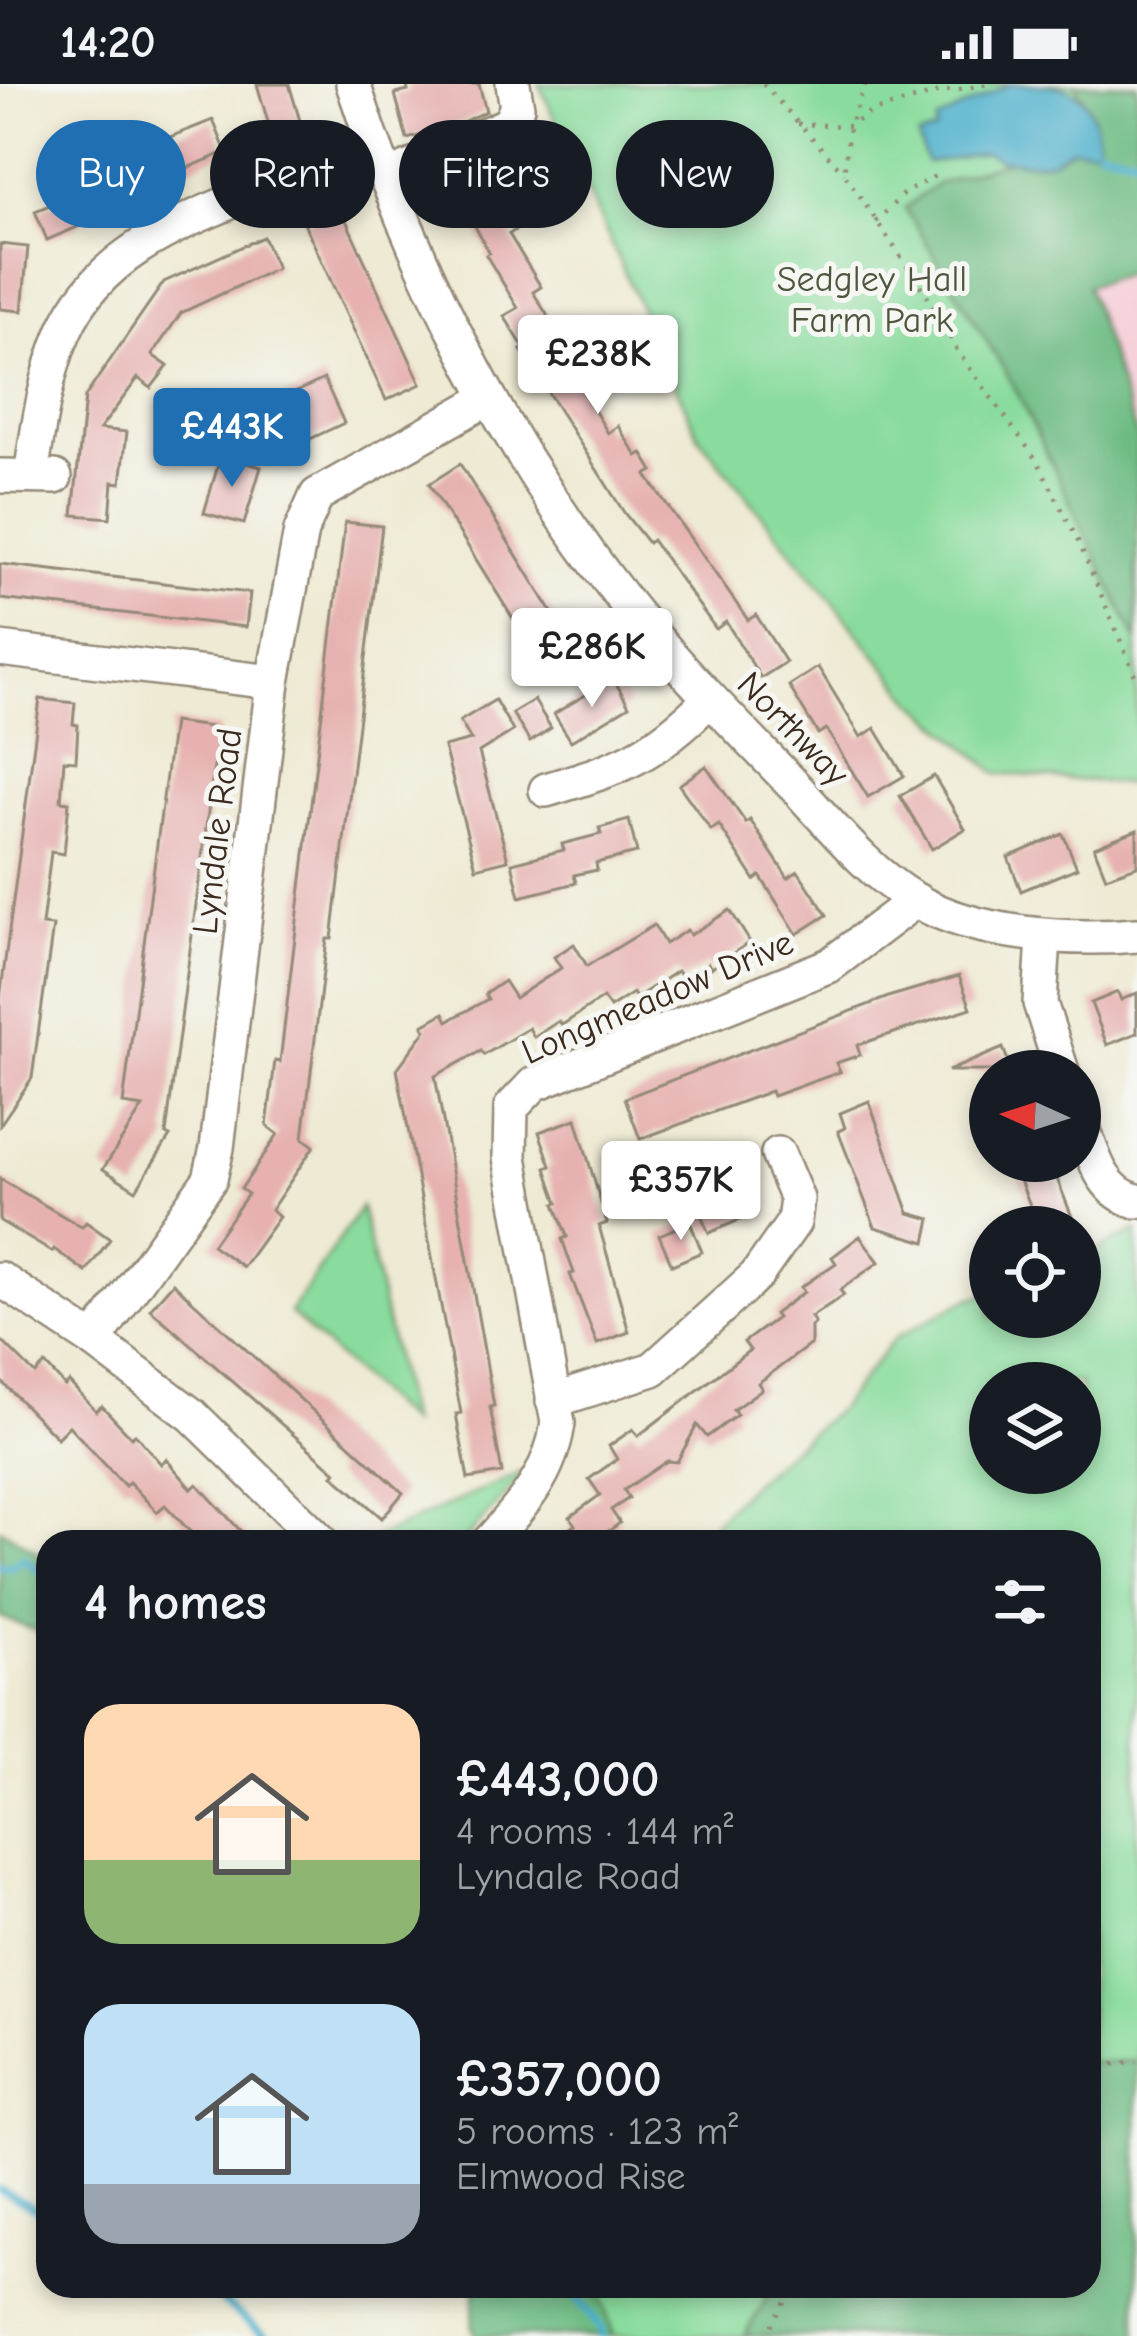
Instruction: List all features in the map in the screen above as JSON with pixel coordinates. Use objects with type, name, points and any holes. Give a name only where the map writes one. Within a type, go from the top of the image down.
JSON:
[{"type":"street","name":"Northway","points":[[353,84],[365,120]]},
{"type":"street","points":[[386,178],[509,124],[517,107],[513,84]]},
{"type":"street","name":"Northway","points":[[375,150],[449,322],[544,488],[623,598],[710,699],[873,867],[916,900],[985,926],[1044,937],[1137,935]]},
{"type":"street","points":[[29,477],[63,333],[80,301],[109,271],[165,229],[210,210]]},
{"type":"street","name":"Lyndale Road","points":[[94,1341],[210,1179],[273,682],[301,531],[317,495],[489,398]]},
{"type":"street","points":[[0,649],[273,682]]},
{"type":"street","points":[[540,790],[624,766],[675,734],[710,699]]},
{"type":"street","name":"Longmeadow Drive","points":[[499,1530],[540,1482],[554,1449],[557,1423],[510,1157],[512,1108],[534,1084],[830,965],[916,900]]},
{"type":"street","points":[[1044,937],[1040,1003],[1055,1050]]},
{"type":"street","points":[[553,1401],[653,1369],[756,1276],[794,1222],[797,1199],[778,1154]]},
{"type":"street","points":[[1101,1173],[1120,1197],[1137,1201]]},
{"type":"street","points":[[0,1279],[94,1341],[192,1415],[310,1530]]},
{"type":"path","points":[[763,84],[844,173],[926,294],[958,352],[1038,462],[1080,545],[1137,680]]},
{"type":"path","points":[[844,173],[848,127],[866,84]]},
{"type":"path","points":[[799,124],[848,127],[871,112],[988,84]]},
{"type":"path","points":[[876,222],[903,194],[935,176]]},
{"type":"path","points":[[1101,2066],[1137,2061]]},
{"type":"path","points":[[765,2336],[788,2298]]},
{"type":"shaded area","points":[[1137,270],[1137,436],[1087,285]]},
{"type":"green space","name":"Sedgley Hall Farm Park","points":[[539,84],[1137,84],[1137,270],[1087,286],[1137,436],[1137,785],[996,773],[914,702],[699,437],[592,201],[592,120],[555,120]]},
{"type":"green space","points":[[1075,84],[1137,84],[1137,270],[1087,286],[1137,436],[1137,641],[1013,384],[905,208],[937,184],[1009,160],[1051,161],[1072,148],[1089,108]]},
{"type":"green space","points":[[361,1207],[409,1423],[290,1313]]},
{"type":"green space","points":[[1137,1230],[1137,2061],[1101,2062],[1101,1530],[707,1530],[754,1481],[838,1409],[895,1338],[966,1300],[969,1338],[1101,1338],[1101,1248]]},
{"type":"green space","points":[[527,1470],[474,1530],[392,1530]]},
{"type":"green space","points":[[0,1528],[36,1551],[36,1631],[0,1617]]},
{"type":"green space","points":[[1137,2061],[1137,2336],[744,2336],[767,2298],[1101,2298],[1101,2062]]},
{"type":"green space","points":[[475,2298],[601,2298],[614,2336],[476,2336],[472,2327]]},
{"type":"green space","points":[[601,2298],[767,2298],[744,2336],[614,2336]]},
{"type":"water","points":[[1010,84],[1074,92],[1091,111],[1099,149],[1072,148],[1051,161],[1033,163],[986,153],[927,163],[918,137],[935,131],[937,121]]},
{"type":"building","points":[[257,84],[289,84],[300,120],[267,120]]},
{"type":"building","points":[[407,84],[479,84],[486,111],[466,120],[402,120],[395,94],[408,91]]},
{"type":"building","points":[[210,121],[210,159],[186,169],[186,131]]},
{"type":"building","points":[[42,228],[75,228],[47,240]]},
{"type":"building","points":[[306,228],[350,228],[421,384],[386,400]]},
{"type":"building","points":[[476,228],[519,228],[509,234],[541,287],[533,292],[564,342],[557,347],[563,359],[608,433],[618,426],[637,456],[642,453],[653,471],[646,475],[748,620],[756,615],[786,662],[761,678],[726,622],[716,629],[652,540],[648,543],[625,514],[521,350],[504,316],[518,308]]},
{"type":"building","points":[[263,237],[277,268],[181,313],[152,355],[168,366],[151,388],[138,378],[100,429],[127,432],[121,483],[113,482],[110,518],[73,515],[85,397],[132,328],[164,282]]},
{"type":"building","points":[[0,244],[28,247],[22,311],[0,309]]},
{"type":"building","points":[[324,379],[344,423],[280,453],[260,409]]},
{"type":"building","points":[[221,455],[261,467],[244,524],[204,513]]},
{"type":"building","points":[[460,464],[558,622],[527,641],[429,484]]},
{"type":"building","points":[[345,522],[382,526],[303,1138],[314,1146],[271,1210],[279,1217],[243,1267],[212,1245],[248,1194],[241,1189],[278,1134],[267,1126],[275,1061],[280,1062]]},
{"type":"building","points":[[0,564],[250,593],[246,627],[0,599]]},
{"type":"building","points":[[818,667],[861,737],[875,728],[904,776],[868,797],[826,729],[818,734],[789,686]]},
{"type":"building","points":[[613,678],[629,706],[571,741],[554,714]]},
{"type":"building","points":[[40,699],[75,703],[76,761],[64,760],[61,801],[69,802],[64,854],[51,852],[42,925],[53,926],[32,1078],[0,1125],[0,998]]},
{"type":"building","points":[[495,700],[513,731],[479,752],[508,860],[476,868],[444,747],[471,740],[460,721]]},
{"type":"building","points":[[534,700],[551,728],[530,742],[512,713]]},
{"type":"building","points":[[173,722],[219,728],[166,1134],[170,1136],[136,1190],[103,1169],[143,1107],[123,1104]]},
{"type":"building","points":[[706,766],[746,823],[750,820],[788,878],[798,871],[827,915],[797,934],[760,876],[755,880],[719,825],[711,830],[679,785]]},
{"type":"building","points":[[934,776],[965,829],[932,849],[900,796]]},
{"type":"building","points":[[629,820],[637,853],[596,863],[597,870],[574,875],[576,883],[520,897],[512,863],[564,850],[562,844],[601,834],[599,828]]},
{"type":"building","points":[[1137,830],[1137,866],[1106,877],[1094,847]]},
{"type":"building","points":[[1063,834],[1077,868],[1021,891],[1008,857]]},
{"type":"building","points":[[730,910],[750,942],[711,968],[708,963],[683,979],[677,971],[636,998],[633,993],[610,1008],[603,998],[562,1025],[559,1021],[534,1037],[529,1028],[435,1076],[502,1473],[468,1479],[456,1414],[461,1413],[397,1069],[426,1030],[423,1025],[444,1013],[448,1021],[488,999],[485,994],[504,981],[515,998],[561,968],[554,957],[574,944],[587,966],[654,925],[665,944],[687,930],[690,935]]},
{"type":"building","points":[[959,976],[971,1008],[857,1045],[860,1055],[836,1063],[840,1072],[773,1096],[771,1091],[640,1139],[625,1098],[891,996]]},
{"type":"building","points":[[1118,992],[1121,1000],[1137,993],[1137,1033],[1107,1045],[1091,1003]]},
{"type":"building","points":[[969,1062],[969,1071],[948,1071]]},
{"type":"building","points":[[869,1101],[909,1213],[931,1219],[926,1242],[875,1227],[838,1131],[845,1128],[840,1113]]},
{"type":"building","points":[[576,1119],[607,1223],[599,1226],[629,1332],[597,1344],[570,1274],[574,1273],[562,1239],[567,1237],[539,1132]]},
{"type":"building","points":[[0,1179],[110,1239],[86,1272],[0,1221]]},
{"type":"building","points":[[1021,1182],[1058,1182],[1068,1206],[1030,1206]]},
{"type":"building","points":[[730,1187],[744,1218],[709,1233],[695,1202]]},
{"type":"building","points":[[690,1222],[702,1252],[672,1265],[659,1235]]},
{"type":"building","points":[[860,1236],[879,1262],[840,1290],[844,1295],[811,1317],[815,1323],[811,1344],[758,1383],[762,1389],[733,1410],[737,1415],[707,1437],[697,1425],[677,1462],[667,1461],[624,1490],[629,1498],[611,1510],[620,1523],[610,1530],[568,1530],[575,1525],[570,1517],[600,1495],[589,1479],[617,1459],[609,1446],[633,1429],[638,1436],[750,1350],[744,1342],[804,1292],[801,1287],[836,1263],[832,1257]]},
{"type":"building","points":[[173,1283],[403,1493],[382,1518],[150,1309]]},
{"type":"building","points":[[0,1339],[35,1374],[45,1364],[96,1411],[102,1406],[161,1464],[166,1459],[192,1489],[197,1484],[240,1530],[189,1530],[165,1505],[157,1512],[129,1482],[125,1486],[69,1426],[57,1438],[0,1380]]},
{"type":"waterway","points":[[1099,149],[1137,157]]},
{"type":"waterway","points":[[0,1565],[11,1567],[23,1558],[36,1568]]},
{"type":"waterway","points":[[0,2190],[36,2209]]},
{"type":"waterway","points":[[218,2298],[266,2336]]},
{"type":"waterway","points":[[578,2298],[602,2336]]}]
